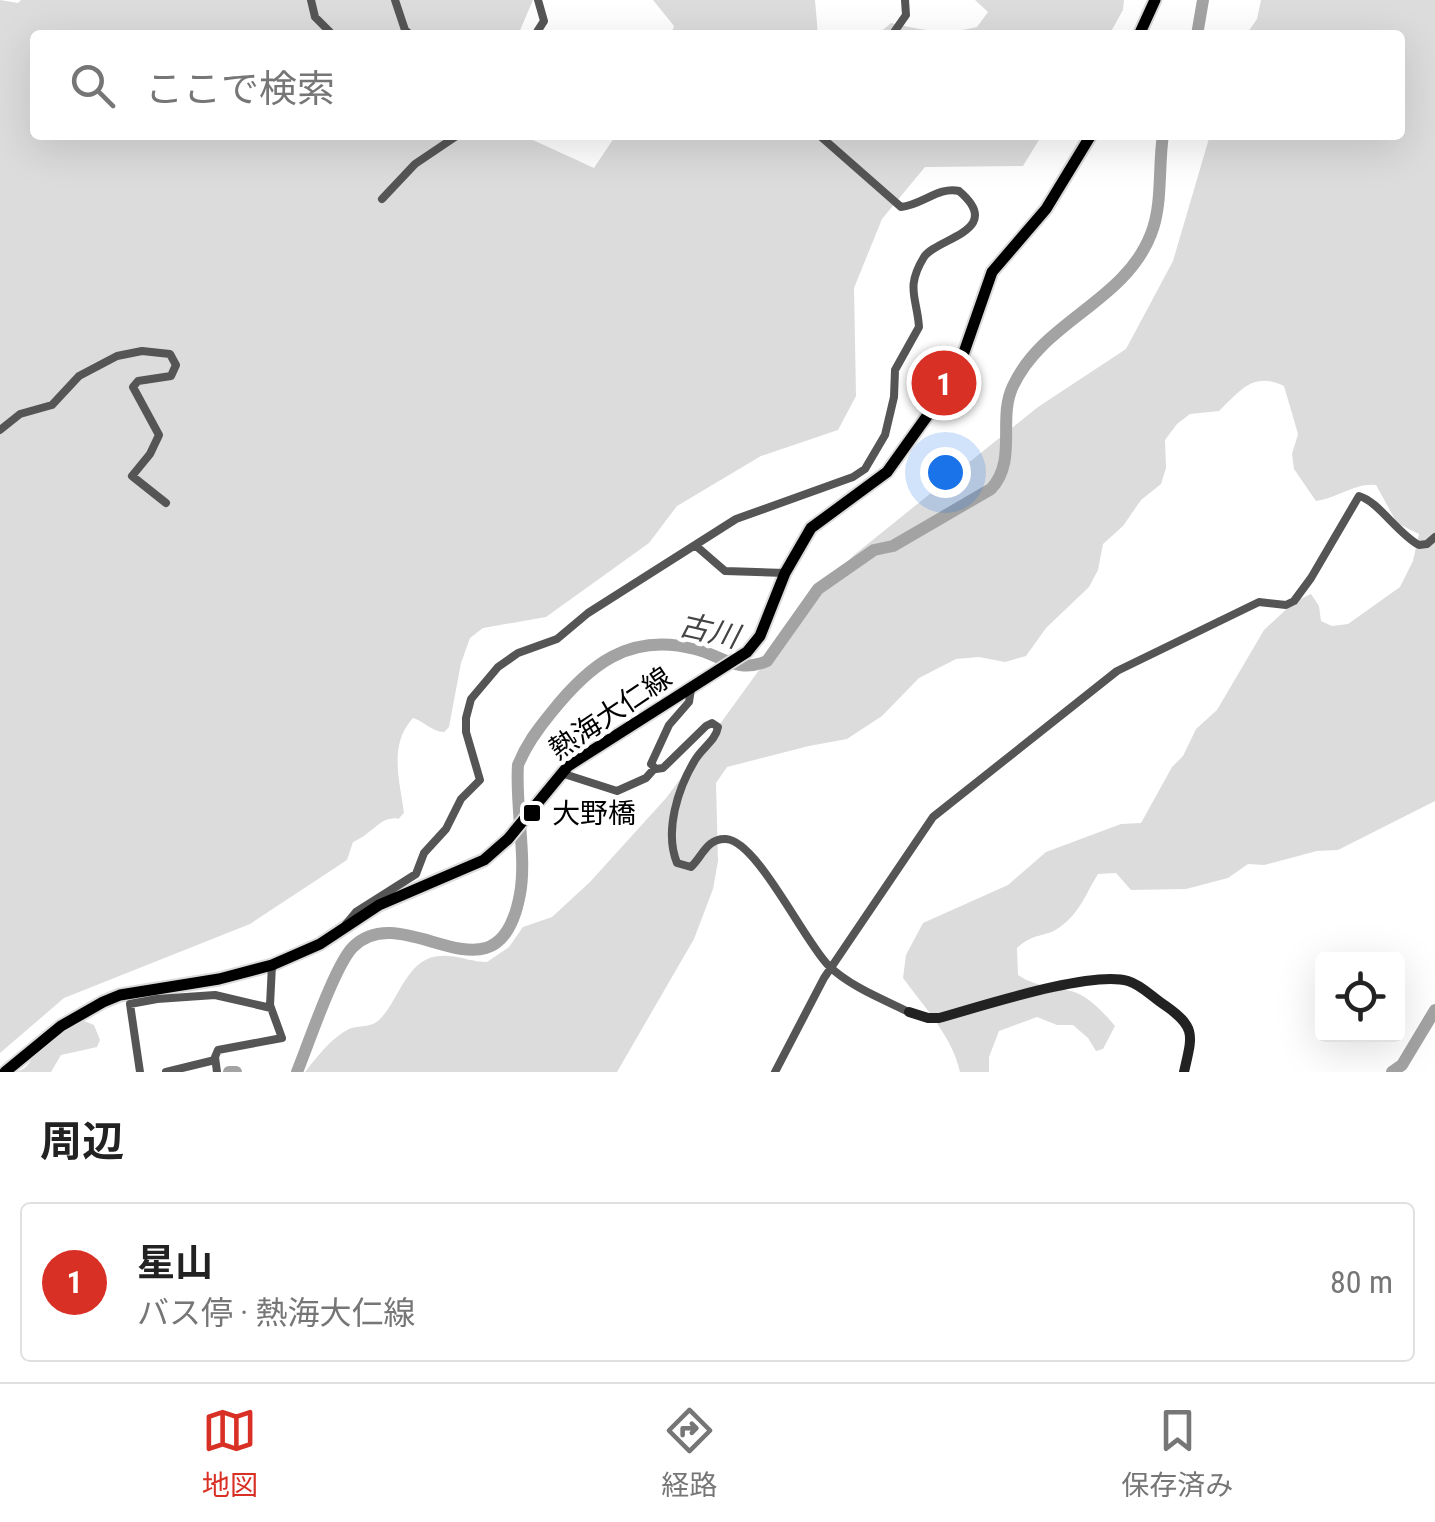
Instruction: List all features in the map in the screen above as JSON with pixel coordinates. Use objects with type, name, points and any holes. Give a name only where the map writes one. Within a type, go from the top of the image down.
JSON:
[{"type":"main road","points":[[1141,30],[1155,0]]},
{"type":"main road","name":"熱海大仁線","points":[[5,1072],[61,1026],[103,1002],[120,995],[219,979],[272,965],[320,944],[379,905],[484,860],[580,757],[736,660],[757,640],[785,573],[812,528],[832,510],[880,480],[946,391],[962,358],[992,272],[1052,200],[1088,140]]},
{"type":"street","points":[[311,0],[314,17],[328,30]]},
{"type":"street","points":[[395,0],[408,30]]},
{"type":"street","points":[[538,0],[544,21],[538,30]]},
{"type":"street","points":[[896,30],[906,15],[904,0]]},
{"type":"street","points":[[382,200],[415,164],[451,140]]},
{"type":"street","points":[[344,927],[356,912],[416,874],[424,853],[446,828],[460,799],[480,780],[466,732],[466,718],[471,699],[491,674],[518,653],[556,639],[588,613],[751,512],[853,476],[868,466],[886,435],[895,370],[918,332],[912,298],[922,262],[934,246],[968,230],[972,220],[969,202],[953,189],[901,206],[825,140]]},
{"type":"street","points":[[0,430],[20,414],[52,405],[79,376],[118,356],[142,350],[170,354],[176,366],[170,376],[138,381],[133,386],[159,435],[132,476],[166,503]]},
{"type":"street","points":[[774,1072],[806,1008],[933,817],[1118,671],[1259,602],[1294,602],[1359,496],[1366,497],[1418,545],[1435,537]]},
{"type":"street","points":[[695,546],[725,571],[785,573]]},
{"type":"street","points":[[654,769],[656,751],[673,719],[689,702],[691,689]]},
{"type":"street","points":[[561,773],[617,791],[662,768],[706,726],[715,724],[718,734],[695,759],[680,791],[672,842],[677,863],[691,868],[714,842],[736,842],[756,858],[796,924],[831,968],[909,1012],[928,1018],[1076,984],[1120,979],[1142,988],[1186,1021],[1190,1035],[1184,1072]]},
{"type":"street","points":[[166,1072],[216,1066],[218,1050],[282,1038],[271,1008],[272,965]]},
{"type":"street","points":[[140,1072],[130,1004],[209,995],[271,1008]]},
{"type":"shaded area","points":[[0,0],[533,0],[520,30],[30,30],[30,140],[533,140],[594,168],[613,140],[1039,140],[1023,166],[925,167],[882,219],[854,288],[856,396],[838,430],[761,456],[677,506],[649,543],[546,617],[483,628],[470,638],[461,663],[449,727],[440,732],[413,718],[400,740],[398,764],[404,813],[399,819],[385,820],[353,842],[347,860],[250,924],[64,998],[0,1053]]},
{"type":"shaded area","points":[[653,0],[815,0],[818,30],[673,30],[674,26]]},
{"type":"shaded area","points":[[975,0],[1124,0],[1112,30],[960,30],[977,27],[988,12]]},
{"type":"shaded area","points":[[1261,0],[1435,0],[1435,801],[1338,850],[1317,851],[1264,865],[1248,864],[1228,878],[1186,889],[1131,890],[1116,873],[1098,874],[1067,921],[1017,948],[1018,975],[1084,997],[1115,1026],[1103,1049],[1096,1051],[1073,1025],[1057,1025],[1037,1017],[999,1031],[989,1057],[989,1072],[960,1072],[944,1034],[903,978],[906,955],[923,923],[1008,885],[1046,852],[1121,824],[1141,823],[1196,729],[1217,710],[1264,630],[1294,602],[1311,594],[1319,606],[1321,621],[1332,626],[1348,624],[1400,587],[1413,561],[1419,534],[1397,523],[1376,485],[1360,486],[1316,501],[1294,469],[1292,454],[1298,434],[1284,386],[1255,382],[1219,411],[1190,414],[1177,424],[1165,440],[1166,468],[1161,484],[1141,500],[1123,526],[1103,544],[1098,570],[1089,587],[1046,628],[1026,656],[1005,662],[979,657],[956,659],[919,678],[882,716],[847,739],[727,767],[716,783],[718,861],[713,889],[694,939],[617,1072],[305,1072],[342,1033],[379,1020],[406,978],[423,961],[449,956],[487,962],[509,947],[523,927],[552,917],[590,882],[667,797],[810,600],[854,555],[1038,407],[1126,349],[1173,261],[1209,140],[1405,140],[1405,30],[1249,30],[1257,19]]},
{"type":"shaded area","points":[[891,23],[927,30],[883,30]]},
{"type":"shaded area","points":[[84,1021],[94,1025],[100,1040],[97,1047],[61,1055],[51,1072],[16,1072],[58,1036]]},
{"type":"waterway","name":"古川","points":[[1198,30],[1203,0]]},
{"type":"waterway","name":"古川","points":[[297,1072],[330,987],[353,947],[374,935],[398,934],[471,950],[492,946],[509,929],[522,879],[518,765],[546,719],[580,680],[612,657],[650,645],[695,649],[738,665],[767,661],[818,589],[874,550],[893,546],[991,489],[1004,465],[1009,399],[1026,364],[1123,277],[1151,234],[1159,198],[1163,140]]},
{"type":"waterway","points":[[1392,1072],[1402,1065],[1435,1010]]},
{"type":"waterway","name":"古川","points":[[229,1072],[236,1072]]},
{"type":"place","name":"星山","points":[[944,383]]},
{"type":"place","name":"大野橋","points":[[532,813]]}]
